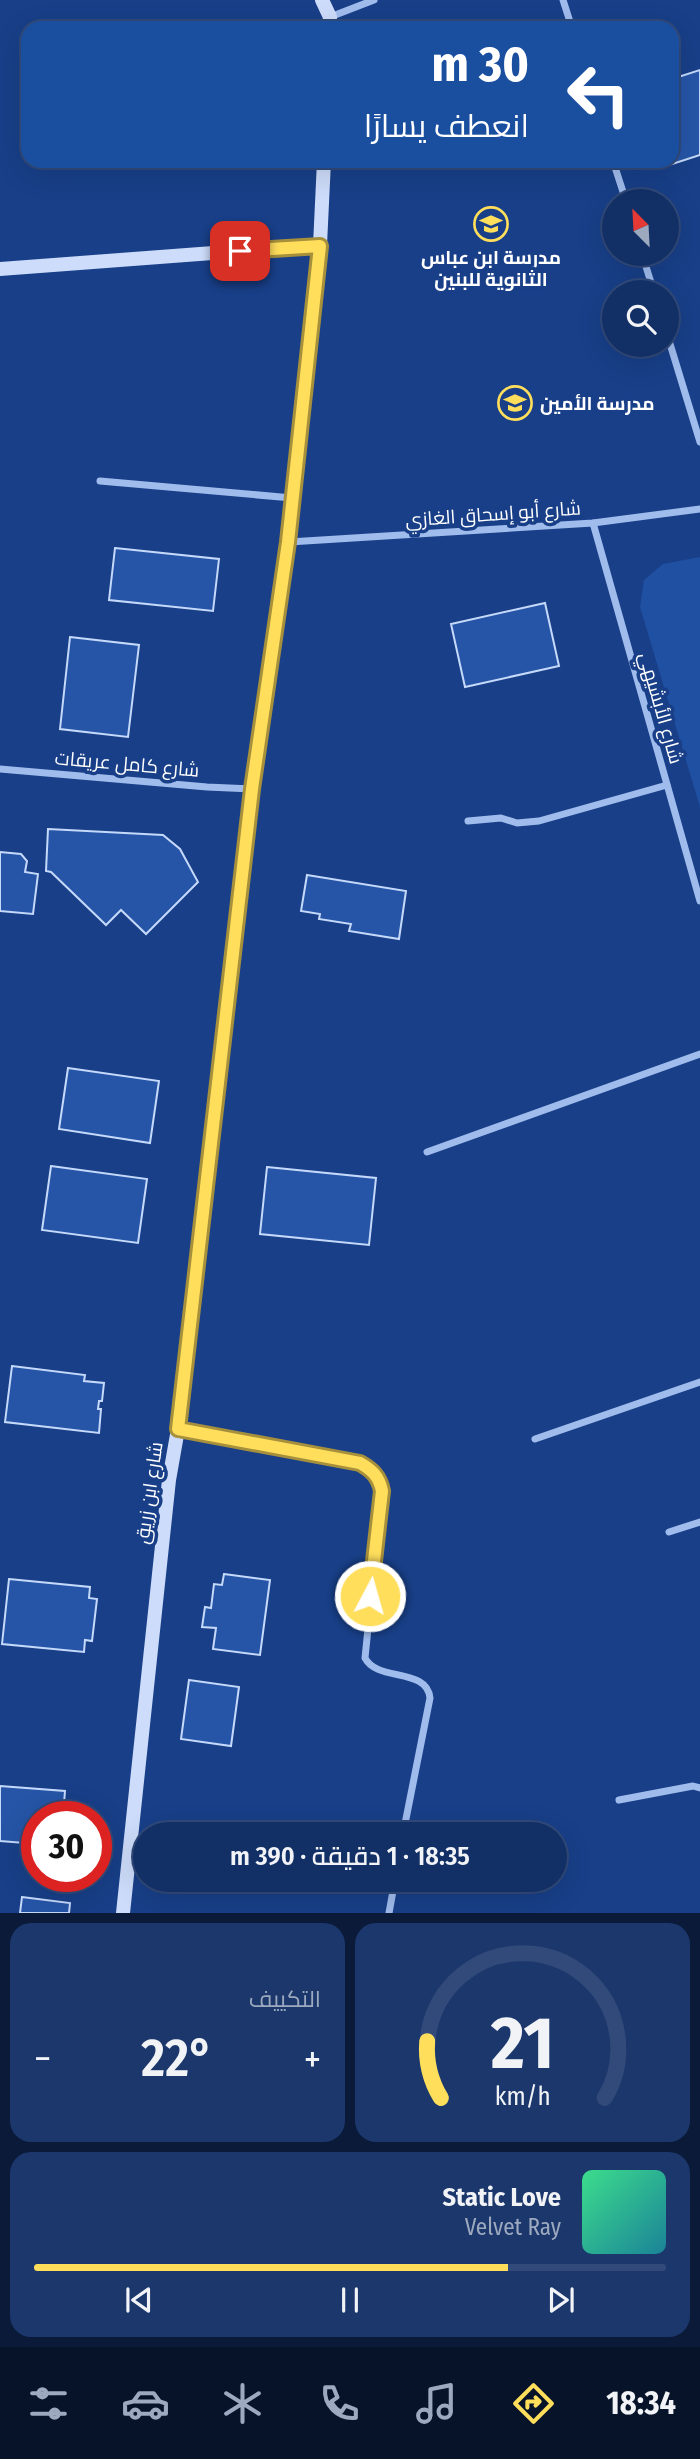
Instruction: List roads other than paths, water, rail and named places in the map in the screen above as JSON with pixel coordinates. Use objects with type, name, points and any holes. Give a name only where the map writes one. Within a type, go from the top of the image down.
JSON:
[{"type":"street","points":[[321,0],[329,21]]},
{"type":"street","points":[[334,21],[374,0]]},
{"type":"street","points":[[563,0],[570,21]]},
{"type":"street","name":"شارع ابن زريق","points":[[123,1913],[167,1493],[178,1429],[252,789],[288,542],[320,246],[324,168]]},
{"type":"street","points":[[615,168],[622,189]]},
{"type":"street","points":[[0,269],[320,246]]},
{"type":"street","points":[[674,357],[700,442]]},
{"type":"street","points":[[100,481],[293,498]]},
{"type":"street","name":"شارع أبو إسحاق الغازي","points":[[288,542],[593,523],[700,509]]},
{"type":"street","name":"شارع الأبشيهي","points":[[593,523],[700,901]]},
{"type":"street","name":"شارع كامل عريقات","points":[[0,769],[252,789]]},
{"type":"street","points":[[467,821],[501,818],[517,823],[539,821],[667,785]]},
{"type":"street","points":[[428,1153],[700,1054]]},
{"type":"street","points":[[535,1439],[700,1382]]},
{"type":"street","points":[[178,1429],[360,1463],[370,1468],[380,1482],[382,1491],[365,1658],[372,1667],[421,1682],[430,1690],[405,1822]]},
{"type":"street","points":[[669,1532],[700,1522]]},
{"type":"street","points":[[619,1800],[693,1786],[700,1788]]},
{"type":"street","points":[[389,1913],[393,1892]]},
{"type":"place","name":"مدرسة ابن عباس الثانوية للبنين","points":[[491,224]]},
{"type":"place","name":"مدرسة الأمين","points":[[515,403]]}]
